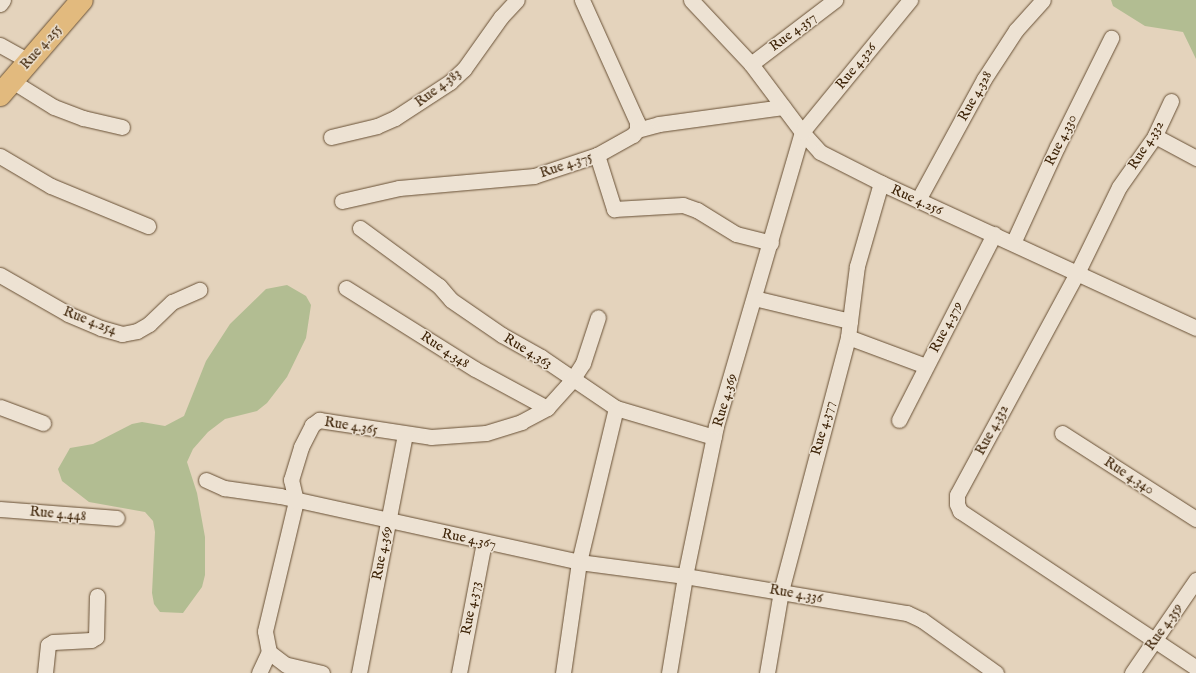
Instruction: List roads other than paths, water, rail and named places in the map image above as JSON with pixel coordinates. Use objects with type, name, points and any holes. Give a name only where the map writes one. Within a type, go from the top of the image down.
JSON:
[{"type":"highway","name":"Rue 4.255","points":[[6,88],[82,0]]},
{"type":"street","points":[[0,4],[3,0]]},
{"type":"street","name":"Rue 4.383","points":[[331,137],[377,126],[395,118],[450,82],[464,69],[501,17],[517,0]]},
{"type":"street","points":[[582,0],[637,122],[637,130]]},
{"type":"street","name":"Rue 4.256","points":[[691,0],[751,64],[802,132],[820,152],[881,183],[1196,328]]},
{"type":"street","name":"Rue 4.357","points":[[751,64],[835,0]]},
{"type":"street","name":"Rue 4.326","points":[[802,132],[910,0]]},
{"type":"street","name":"Rue 4.328","points":[[918,200],[984,79],[1016,30],[1043,0]]},
{"type":"street","name":"Rue 4.330","points":[[1013,243],[1057,147],[1111,38]]},
{"type":"street","points":[[0,45],[29,61]]},
{"type":"street","points":[[6,88],[84,118],[122,127]]},
{"type":"street","name":"Rue 4.332","points":[[1171,102],[1155,136],[1119,187],[1077,273],[957,495],[957,504],[960,511],[1196,668]]},
{"type":"street","name":"Rue 4.375","points":[[342,201],[399,188],[509,180],[534,176],[596,155],[633,135],[637,130],[659,124],[783,107]]},
{"type":"street","name":"Rue 4.369","points":[[669,673],[685,576],[714,436],[802,132]]},
{"type":"street","points":[[1155,136],[1196,158]]},
{"type":"street","points":[[596,155],[614,209],[682,205],[697,210],[736,234],[771,243]]},
{"type":"street","points":[[0,156],[51,186],[148,226]]},
{"type":"street","name":"Rue 4.377","points":[[767,673],[781,591],[848,336],[857,266],[881,183]]},
{"type":"street","name":"Rue 4.363","points":[[360,228],[439,286],[451,300],[502,335],[541,357],[572,380],[616,408],[714,436]]},
{"type":"street","name":"Rue 4.379","points":[[899,420],[994,234]]},
{"type":"street","name":"Rue 4.254","points":[[0,275],[68,314],[101,328],[122,334],[137,331],[149,324],[172,302],[199,290]]},
{"type":"street","name":"Rue 4.348","points":[[346,288],[475,369],[547,408]]},
{"type":"street","points":[[754,298],[850,321]]},
{"type":"street","name":"Rue 4.365","points":[[269,652],[265,632],[268,612],[296,501],[291,480],[301,447],[315,422],[319,420],[431,437],[486,433],[521,422],[547,408],[572,380],[583,363],[598,317]]},
{"type":"street","points":[[848,336],[926,366]]},
{"type":"street","points":[[0,407],[43,422]]},
{"type":"street","points":[[563,673],[579,562],[616,408]]},
{"type":"street","name":"Rue 4.340","points":[[1062,433],[1196,520]]},
{"type":"street","name":"Rue 4.369","points":[[359,673],[405,434]]},
{"type":"street","name":"Rue 4.367","points":[[206,480],[224,488],[264,493],[579,562]]},
{"type":"street","name":"Rue 4.448","points":[[0,509],[117,518]]},
{"type":"street","name":"Rue 4.373","points":[[459,673],[484,542]]},
{"type":"street","name":"Rue 4.336","points":[[579,562],[685,576],[907,613],[922,620],[996,673]]},
{"type":"street","name":"Rue 4.359","points":[[1132,673],[1196,580]]},
{"type":"street","points":[[45,673],[48,645],[53,642],[91,640],[96,637],[97,596]]},
{"type":"street","points":[[259,673],[269,652],[286,665],[322,673]]}]
